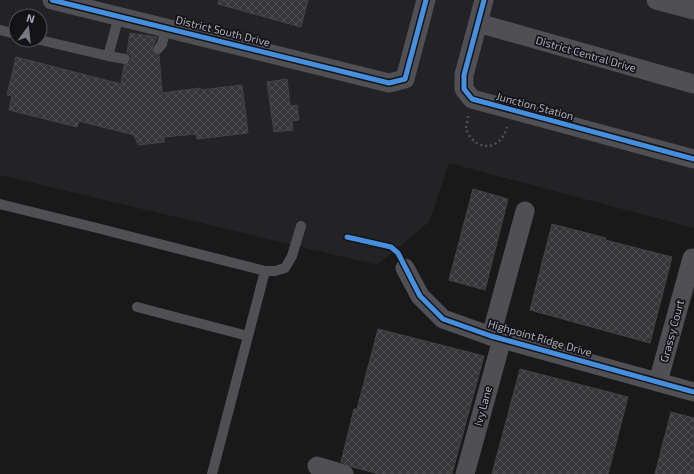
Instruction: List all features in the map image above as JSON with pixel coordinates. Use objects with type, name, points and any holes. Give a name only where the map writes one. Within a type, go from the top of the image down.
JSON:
[{"type":"street","name":"District South Drive","points":[[52,0],[389,83],[405,79],[426,0]]},
{"type":"street","name":"Junction Station","points":[[484,0],[464,75],[464,89],[472,99],[694,159]]},
{"type":"street","points":[[656,0],[694,10]]},
{"type":"street","name":"District Central Drive","points":[[478,24],[694,84]]},
{"type":"street","name":"Ivy Lane","points":[[465,474],[525,211]]},
{"type":"street","name":"Grassy Court","points":[[658,382],[692,258]]},
{"type":"street","name":"Highpoint Ridge Drive","points":[[405,268],[420,296],[443,319],[496,337],[694,392]]},
{"type":"street","points":[[317,466],[344,474]]},
{"type":"lane","points":[[108,56],[119,16]]},
{"type":"lane","points":[[158,49],[162,44],[166,28]]},
{"type":"lane","points":[[48,42],[126,59]]},
{"type":"lane","points":[[0,204],[101,228],[265,271],[275,271],[285,268],[292,256],[301,226]]},
{"type":"lane","points":[[212,474],[265,271]]},
{"type":"lane","points":[[137,308],[248,336]]},
{"type":"path","points":[[468,114],[466,128],[470,137],[477,144],[487,147],[497,144],[505,135],[508,124]]},
{"type":"shaded area","points":[[0,0],[694,0],[694,228],[449,163],[429,222],[377,265],[0,175]]},
{"type":"building","points":[[219,0],[308,0],[301,27],[218,4]]},
{"type":"building","points":[[130,33],[157,37],[152,48],[154,54],[159,55],[162,93],[242,85],[248,133],[197,139],[196,134],[164,137],[164,142],[138,145],[134,135],[79,121],[77,127],[9,110],[12,96],[7,95],[16,57],[121,84],[124,65],[130,63],[131,60],[131,56],[127,53]]},
{"type":"building","points":[[287,79],[290,106],[297,105],[299,120],[292,121],[293,130],[274,132],[267,82]]},
{"type":"building","points":[[473,189],[508,199],[485,290],[449,280]]},
{"type":"building","points":[[552,224],[606,238],[605,240],[672,257],[650,343],[530,310]]},
{"type":"building","points":[[378,329],[484,356],[452,474],[380,474],[352,467],[341,462],[354,409],[357,409]]},
{"type":"building","points":[[520,369],[628,397],[608,474],[492,474]]},
{"type":"building","points":[[671,412],[694,418],[694,474],[655,474]]},
{"type":"cycle path","points":[[52,0],[389,83],[405,79],[426,0]]},
{"type":"cycle path","points":[[484,0],[464,75],[464,89],[472,99],[694,159]]},
{"type":"cycle path","points":[[347,237],[391,247],[398,253],[420,296],[443,319],[491,336],[694,392]]}]
